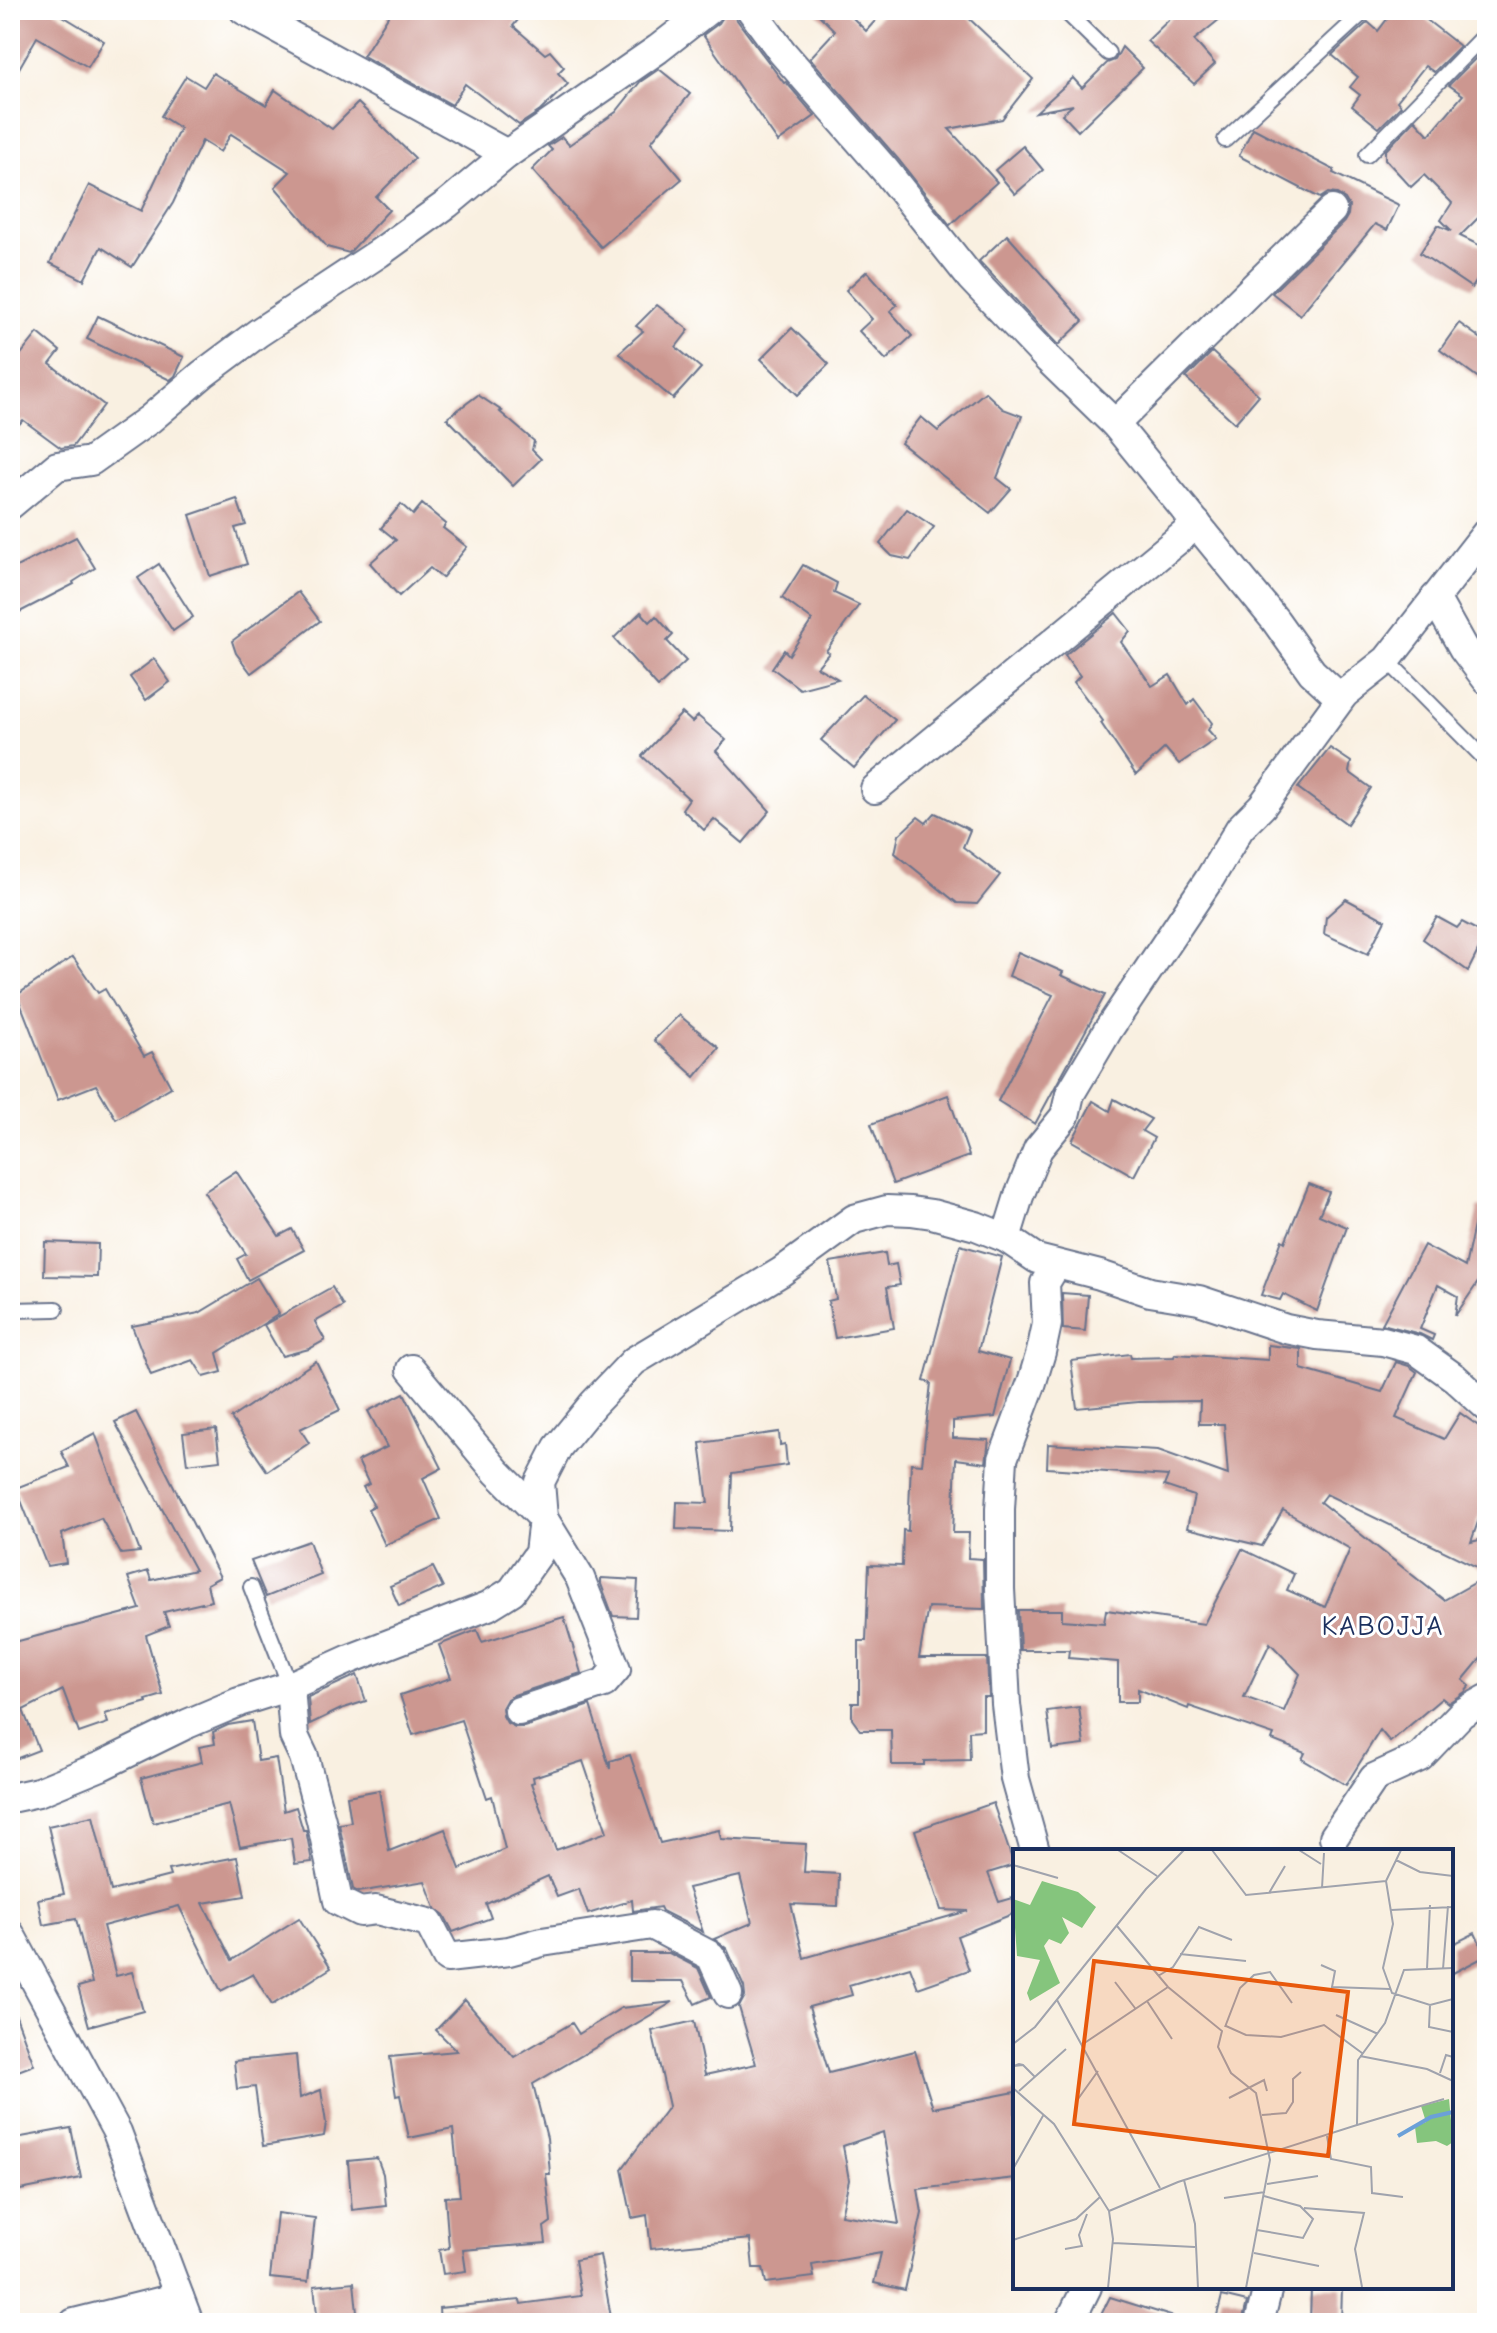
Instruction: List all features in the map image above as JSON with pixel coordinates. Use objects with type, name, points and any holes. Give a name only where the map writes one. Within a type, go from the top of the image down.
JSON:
[{"type":"street","points":[[244,10],[507,154]]},
{"type":"street","points":[[10,505],[57,466],[91,461],[103,453],[258,333],[379,253],[447,204],[507,154],[658,49],[708,10]]},
{"type":"street","points":[[751,10],[971,278],[1115,424],[1275,620],[1312,672],[1337,695],[1344,694]]},
{"type":"street","points":[[1115,424],[1332,210]]},
{"type":"street","points":[[875,789],[1197,524]]},
{"type":"street","points":[[1006,1238],[1038,1149],[1065,1116],[1070,1094],[1108,1030],[1240,828],[1262,806],[1344,694],[1387,660],[1487,532]]},
{"type":"street","points":[[1435,598],[1463,648],[1487,680]]},
{"type":"street","points":[[10,1798],[38,1792],[239,1702],[290,1686],[350,1659],[488,1606],[512,1591],[539,1553],[543,1518],[540,1482],[558,1447],[634,1361],[781,1272],[854,1219],[887,1210],[932,1214],[961,1222],[1006,1238],[1037,1259],[1150,1292],[1199,1300],[1286,1329],[1383,1341],[1416,1350],[1455,1378],[1487,1407]]},
{"type":"street","points":[[1034,1849],[1015,1779],[1006,1704],[1000,1602],[1000,1509],[1003,1459],[1041,1352],[1047,1324],[1045,1283],[1056,1265]]},
{"type":"street","points":[[411,1369],[497,1472],[543,1518],[580,1578],[616,1669],[604,1683],[519,1711]]},
{"type":"street","points":[[290,1686],[294,1736],[304,1757],[321,1820],[338,1901],[360,1912],[376,1910],[429,1923],[447,1958],[509,1951],[542,1942],[652,1925],[711,1956],[728,1994]]},
{"type":"street","points":[[1334,1837],[1374,1778],[1420,1757],[1462,1713],[1487,1699]]},
{"type":"street","points":[[10,1934],[117,2132],[189,2323]]},
{"type":"street","points":[[1069,2323],[1086,2289]]},
{"type":"street","points":[[1259,2323],[1268,2289]]},
{"type":"street","points":[[74,2323],[179,2297]]},
{"type":"lane","points":[[1064,10],[1108,53]]},
{"type":"lane","points":[[1225,140],[1366,10]]},
{"type":"lane","points":[[1367,155],[1487,32]]},
{"type":"lane","points":[[1387,660],[1487,761]]},
{"type":"lane","points":[[10,1310],[56,1309]]},
{"type":"lane","points":[[251,1587],[290,1686]]},
{"type":"building","points":[[16,10],[53,10],[104,41],[88,67],[37,37],[10,84],[10,20]]},
{"type":"building","points":[[392,10],[526,10],[513,26],[545,54],[550,51],[564,67],[558,73],[568,84],[540,111],[519,125],[465,84],[452,105],[363,56]]},
{"type":"building","points":[[725,10],[733,10],[737,20],[784,83],[815,116],[778,142],[703,35],[719,23]]},
{"type":"building","points":[[814,10],[845,10],[866,31],[885,10],[960,10],[1033,79],[1002,119],[949,129],[997,182],[950,225],[898,159],[810,58],[835,31]]},
{"type":"building","points":[[1179,10],[1231,10],[1194,40],[1215,64],[1194,84],[1147,41]]},
{"type":"building","points":[[1394,10],[1414,10],[1460,46],[1434,72],[1425,66],[1397,101],[1401,106],[1379,128],[1352,106],[1360,95],[1350,87],[1358,77],[1332,55],[1368,22],[1378,31]]},
{"type":"building","points":[[1122,47],[1143,68],[1078,131],[1062,114],[1073,105],[1036,112],[1073,78],[1082,88],[1107,63],[1115,60]]},
{"type":"building","points":[[1476,58],[1487,67],[1487,209],[1460,236],[1487,249],[1487,264],[1472,288],[1420,253],[1438,225],[1452,231],[1441,220],[1452,203],[1424,175],[1411,187],[1385,159],[1385,151],[1415,120],[1429,135],[1463,95],[1449,85]]},
{"type":"building","points":[[659,69],[690,94],[651,142],[682,179],[601,247],[532,170],[552,150],[548,146],[562,137],[569,145],[616,112],[640,82]]},
{"type":"building","points":[[213,73],[266,105],[275,90],[332,129],[358,103],[415,158],[376,197],[389,210],[349,253],[327,247],[275,187],[290,172],[231,134],[220,152],[202,141],[173,203],[132,267],[101,247],[84,280],[50,263],[89,185],[141,211],[180,128],[161,116],[186,76],[204,87]]},
{"type":"building","points":[[1253,128],[1334,170],[1333,173],[1399,205],[1387,230],[1375,224],[1300,315],[1272,293],[1344,222],[1349,206],[1337,194],[1328,193],[1320,198],[1239,156]]},
{"type":"building","points":[[1023,146],[1043,170],[1015,194],[995,170]]},
{"type":"building","points":[[1007,235],[1083,321],[1058,345],[979,261]]},
{"type":"building","points":[[867,271],[897,305],[890,311],[912,336],[886,360],[859,331],[872,319],[846,290]]},
{"type":"building","points":[[657,305],[689,330],[676,347],[701,368],[673,399],[619,353],[643,331],[636,326]]},
{"type":"building","points":[[98,316],[184,357],[175,376],[170,380],[87,339]]},
{"type":"building","points":[[1459,323],[1487,343],[1487,384],[1440,350]]},
{"type":"building","points":[[792,328],[829,364],[798,395],[761,359]]},
{"type":"building","points":[[38,333],[60,351],[50,364],[104,405],[73,446],[61,448],[23,420],[10,434],[10,368]]},
{"type":"building","points":[[1212,352],[1259,395],[1235,423],[1186,378]]},
{"type":"building","points":[[985,392],[1003,409],[1022,416],[997,478],[1011,489],[990,513],[901,443],[921,417],[938,431]]},
{"type":"building","points":[[478,395],[502,411],[534,441],[532,450],[541,459],[513,486],[447,418]]},
{"type":"building","points":[[237,499],[246,525],[235,528],[247,564],[210,576],[190,515]]},
{"type":"building","points":[[401,504],[413,515],[422,504],[446,524],[443,528],[467,547],[442,578],[430,568],[399,596],[370,563],[396,540],[381,528]]},
{"type":"building","points":[[907,509],[934,527],[910,560],[892,556],[880,544]]},
{"type":"building","points":[[76,537],[95,568],[74,584],[10,617],[10,570]]},
{"type":"building","points":[[159,564],[193,617],[173,631],[138,578]]},
{"type":"building","points":[[803,565],[837,583],[834,593],[859,605],[817,667],[838,679],[800,689],[772,668],[784,650],[789,655],[812,620],[782,598]]},
{"type":"building","points":[[298,592],[320,621],[251,673],[236,653],[232,641]]},
{"type":"building","points":[[641,612],[650,622],[656,616],[673,635],[667,641],[686,661],[658,687],[614,638]]},
{"type":"building","points":[[1116,613],[1130,631],[1121,642],[1152,686],[1170,675],[1188,705],[1194,699],[1212,723],[1208,730],[1216,739],[1179,764],[1165,748],[1136,775],[1101,723],[1103,721],[1074,682],[1080,676],[1065,655]]},
{"type":"building","points":[[154,659],[170,682],[146,700],[130,677]]},
{"type":"building","points":[[863,695],[895,720],[854,768],[821,740]]},
{"type":"building","points":[[682,713],[692,722],[698,716],[726,740],[716,751],[770,811],[743,843],[714,819],[704,830],[682,809],[689,799],[642,756]]},
{"type":"building","points":[[1330,748],[1351,762],[1349,772],[1371,788],[1347,824],[1298,788]]},
{"type":"building","points":[[935,813],[970,830],[963,847],[1000,875],[977,904],[957,903],[895,853],[899,835],[918,817],[926,823]]},
{"type":"building","points":[[1346,899],[1385,920],[1368,954],[1324,934],[1326,917]]},
{"type":"building","points":[[1437,917],[1457,928],[1462,922],[1486,935],[1468,971],[1423,939]]},
{"type":"building","points":[[1018,952],[1105,995],[1035,1124],[998,1101],[1053,995],[1009,976]]},
{"type":"building","points":[[73,957],[98,993],[105,989],[144,1056],[152,1052],[171,1087],[116,1119],[96,1085],[58,1100],[17,995]]},
{"type":"building","points":[[679,1015],[719,1048],[695,1077],[654,1040]]},
{"type":"building","points":[[948,1095],[969,1156],[893,1184],[871,1124]]},
{"type":"building","points":[[1114,1099],[1151,1119],[1142,1131],[1154,1138],[1134,1176],[1072,1141],[1093,1101],[1110,1111]]},
{"type":"building","points":[[236,1171],[279,1236],[292,1229],[304,1250],[248,1280],[237,1259],[246,1254],[204,1192]]},
{"type":"building","points":[[1309,1184],[1329,1192],[1319,1215],[1347,1227],[1317,1311],[1283,1294],[1280,1300],[1261,1295],[1282,1240],[1285,1242]]},
{"type":"building","points":[[1478,1207],[1487,1208],[1487,1269],[1455,1316],[1458,1296],[1438,1285],[1420,1329],[1434,1335],[1432,1340],[1382,1324],[1424,1245],[1465,1267]]},
{"type":"building","points":[[45,1242],[98,1244],[97,1277],[44,1276]]},
{"type":"building","points":[[960,1245],[1002,1257],[978,1351],[1010,1360],[995,1417],[953,1421],[953,1438],[989,1440],[986,1463],[956,1459],[953,1533],[969,1533],[968,1558],[983,1559],[984,1609],[928,1607],[919,1658],[987,1658],[989,1697],[983,1697],[983,1730],[969,1731],[970,1760],[892,1765],[891,1730],[860,1730],[852,1719],[852,1703],[859,1703],[859,1641],[866,1641],[869,1565],[902,1566],[903,1530],[908,1531],[911,1463],[922,1464],[931,1383],[924,1381]]},
{"type":"building","points":[[885,1253],[887,1266],[896,1264],[900,1285],[887,1287],[894,1328],[835,1338],[828,1301],[836,1299],[830,1262]]},
{"type":"building","points":[[257,1278],[279,1314],[217,1353],[222,1372],[204,1377],[193,1360],[151,1375],[132,1326],[199,1313]]},
{"type":"building","points":[[332,1287],[343,1306],[315,1322],[325,1340],[309,1349],[282,1356],[264,1325]]},
{"type":"building","points":[[1062,1293],[1088,1295],[1085,1331],[1063,1329]]},
{"type":"building","points":[[1268,1345],[1301,1349],[1301,1369],[1382,1392],[1396,1362],[1409,1366],[1417,1372],[1396,1418],[1444,1439],[1460,1413],[1487,1432],[1487,1496],[1471,1542],[1487,1538],[1487,1572],[1326,1494],[1320,1502],[1444,1600],[1487,1576],[1487,1651],[1463,1680],[1470,1686],[1448,1703],[1442,1698],[1390,1742],[1380,1730],[1346,1785],[1302,1759],[1305,1753],[1272,1740],[1274,1735],[1189,1706],[1188,1709],[1138,1689],[1138,1702],[1118,1702],[1118,1662],[1068,1658],[1069,1650],[1020,1650],[1018,1610],[1062,1610],[1062,1620],[1104,1623],[1106,1610],[1204,1624],[1242,1549],[1294,1574],[1287,1590],[1325,1607],[1350,1549],[1283,1510],[1262,1546],[1187,1528],[1194,1496],[1164,1486],[1168,1476],[1047,1468],[1048,1444],[1158,1450],[1228,1475],[1224,1424],[1199,1424],[1200,1401],[1138,1402],[1077,1408],[1071,1361],[1130,1354],[1131,1358],[1174,1357],[1175,1354],[1268,1360]],"holes":[[[1270,1643],[1300,1674],[1284,1711],[1244,1697]]]},
{"type":"building","points":[[316,1361],[340,1410],[300,1429],[309,1443],[267,1471],[231,1418]]},
{"type":"building","points":[[404,1393],[442,1468],[423,1478],[441,1519],[385,1545],[368,1509],[374,1506],[363,1487],[369,1484],[358,1461],[387,1447],[368,1411]]},
{"type":"building","points":[[136,1412],[220,1577],[207,1584],[211,1601],[164,1612],[169,1626],[146,1635],[163,1695],[105,1714],[108,1723],[79,1733],[63,1690],[23,1710],[39,1750],[10,1761],[10,1681],[17,1678],[11,1643],[140,1609],[128,1577],[148,1571],[151,1580],[195,1570],[115,1422]]},
{"type":"building","points":[[216,1429],[220,1460],[187,1464],[183,1433]]},
{"type":"building","points":[[779,1432],[780,1445],[785,1444],[787,1465],[732,1473],[730,1531],[676,1529],[677,1502],[708,1503],[700,1443]]},
{"type":"building","points":[[95,1433],[140,1552],[121,1554],[101,1518],[62,1534],[66,1563],[47,1566],[16,1488],[69,1467],[61,1451]]},
{"type":"building","points":[[309,1541],[321,1575],[266,1597],[251,1561]]},
{"type":"building","points":[[433,1567],[443,1587],[399,1606],[390,1586]]},
{"type":"building","points":[[601,1578],[638,1580],[636,1617],[613,1616]]},
{"type":"building","points":[[564,1617],[581,1673],[514,1695],[507,1699],[502,1708],[503,1716],[507,1723],[524,1727],[590,1705],[610,1769],[610,1761],[630,1755],[660,1843],[719,1830],[721,1839],[806,1844],[804,1872],[839,1874],[838,1906],[791,1904],[804,1958],[968,1911],[941,1910],[915,1830],[993,1803],[1013,1865],[988,1873],[999,1902],[1013,1898],[1013,1914],[957,1936],[969,1970],[918,1988],[910,1967],[849,1985],[852,1995],[809,2007],[829,2073],[915,2051],[933,2108],[1013,2092],[1013,2178],[918,2189],[922,2213],[905,2290],[874,2283],[881,2253],[812,2265],[814,2277],[766,2283],[763,2268],[753,2268],[750,2239],[651,2249],[647,2215],[632,2218],[622,2169],[669,2106],[652,2031],[694,2021],[705,2075],[756,2064],[739,2007],[745,1996],[744,1987],[727,1949],[714,1939],[752,1923],[740,1876],[688,1888],[703,1932],[662,1911],[660,1907],[633,1911],[632,1900],[588,1914],[579,1889],[557,1897],[548,1876],[486,1904],[491,1918],[453,1932],[444,1915],[435,1908],[425,1881],[358,1892],[353,1889],[339,1824],[351,1822],[347,1796],[379,1790],[389,1851],[445,1829],[460,1869],[505,1849],[492,1796],[487,1798],[461,1720],[413,1735],[400,1695],[451,1678],[439,1645],[477,1630],[482,1642]],"holes":[[[583,1761],[607,1832],[556,1850],[531,1783],[534,1782],[533,1777]],[[883,2132],[899,2224],[841,2215],[849,2180],[843,2146]]]},
{"type":"building","points":[[357,1675],[366,1701],[310,1724],[308,1697]]},
{"type":"building","points":[[1079,1707],[1084,1745],[1052,1749],[1047,1711]]},
{"type":"building","points":[[252,1721],[258,1761],[276,1758],[284,1811],[296,1807],[303,1830],[306,1830],[312,1862],[295,1864],[291,1838],[240,1847],[229,1804],[153,1823],[141,1778],[202,1762],[199,1747],[215,1744],[213,1732],[228,1725]]},
{"type":"building","points":[[93,1816],[111,1891],[170,1876],[168,1870],[237,1857],[245,1896],[203,1903],[232,1960],[299,1918],[331,1968],[272,2005],[253,1974],[221,1991],[179,1906],[103,1926],[116,1976],[132,1972],[143,2011],[89,2026],[78,1987],[92,1983],[76,1919],[43,1925],[38,1899],[64,1894],[48,1826]]},
{"type":"building","points":[[1475,1933],[1486,1956],[1453,1973],[1453,1944]]},
{"type":"building","points":[[630,1953],[669,1953],[698,1968],[711,1997],[695,2004],[683,1981],[630,1981]]},
{"type":"building","points":[[465,2000],[514,2057],[572,2023],[579,2034],[621,2008],[673,2002],[533,2084],[547,2138],[550,2174],[546,2174],[551,2222],[544,2227],[546,2243],[463,2250],[466,2271],[443,2274],[439,2250],[449,2248],[445,2197],[460,2196],[453,2129],[409,2138],[400,2095],[396,2096],[390,2057],[457,2051],[436,2030]]},
{"type":"building","points":[[10,2006],[34,2065],[10,2074]]},
{"type":"building","points":[[296,2055],[300,2098],[321,2090],[326,2123],[324,2136],[263,2146],[255,2087],[237,2089],[234,2061]]},
{"type":"building","points":[[71,2128],[81,2178],[10,2192],[10,2139]]},
{"type":"building","points":[[377,2158],[383,2174],[386,2206],[352,2210],[348,2161]]},
{"type":"building","points":[[277,2213],[315,2218],[308,2282],[270,2278]]},
{"type":"building","points":[[600,2255],[612,2323],[440,2323],[439,2308],[520,2300],[521,2304],[581,2296],[575,2260]]},
{"type":"building","points":[[354,2282],[358,2323],[318,2323],[314,2286]]},
{"type":"building","points":[[1311,2289],[1342,2289],[1341,2323],[1310,2323]]},
{"type":"building","points":[[1222,2296],[1247,2302],[1242,2323],[1215,2323]]},
{"type":"building","points":[[1110,2297],[1177,2318],[1176,2323],[1097,2323]]},
{"type":"district","name":"KABOJJA","points":[[1383,1626]]}]
